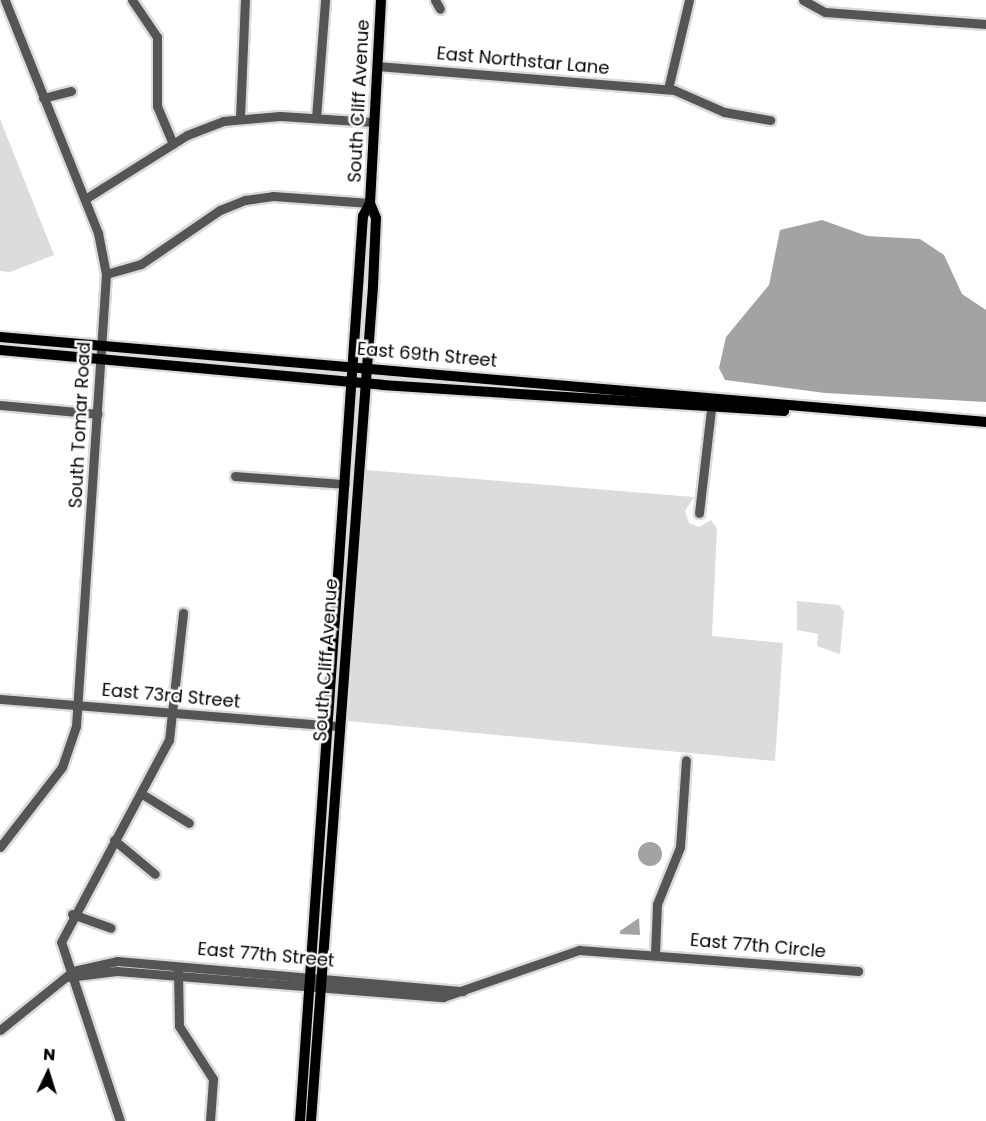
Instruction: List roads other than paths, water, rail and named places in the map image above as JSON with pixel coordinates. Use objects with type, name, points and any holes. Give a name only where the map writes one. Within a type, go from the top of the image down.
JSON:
[{"type":"main road","name":"South Cliff Avenue","points":[[300,1121],[315,981],[333,725],[366,367],[376,227],[370,203],[381,0]]},
{"type":"main road","name":"South Cliff Avenue","points":[[333,725],[345,484],[363,216],[370,203]]},
{"type":"main road","name":"East 69th Street","points":[[0,337],[366,367],[712,401]]},
{"type":"main road","name":"East 69th Street","points":[[0,350],[364,382],[712,401],[986,422]]},
{"type":"main road","name":"South Cliff Avenue","points":[[311,1121],[315,981]]},
{"type":"street","name":"South Tomar Road","points":[[0,847],[62,767],[77,705],[106,274],[84,199],[5,0]]},
{"type":"street","points":[[132,0],[157,37],[157,106],[172,144]]},
{"type":"street","points":[[240,118],[245,0]]},
{"type":"street","points":[[316,118],[326,0]]},
{"type":"street","points":[[668,89],[688,1],[676,0]]},
{"type":"street","points":[[803,0],[825,12],[986,24]]},
{"type":"street","name":"East Northstar Lane","points":[[377,66],[668,89],[724,112],[770,120]]},
{"type":"street","points":[[43,98],[71,91]]},
{"type":"street","points":[[84,199],[172,144],[240,118],[316,118],[373,122]]},
{"type":"street","points":[[106,274],[141,264],[220,210],[245,200],[273,196],[370,203]]},
{"type":"street","points":[[699,513],[712,401]]},
{"type":"street","points":[[0,405],[98,414]]},
{"type":"street","points":[[235,476],[345,484]]},
{"type":"street","points":[[120,1121],[68,977],[60,942],[72,914],[105,866],[114,840],[167,747],[174,712],[183,613]]},
{"type":"street","name":"East 73rd Street","points":[[0,699],[333,725]]},
{"type":"street","points":[[655,954],[657,904],[680,847],[686,760]]},
{"type":"street","points":[[142,794],[189,823]]},
{"type":"street","points":[[114,840],[154,874]]},
{"type":"street","points":[[72,914],[111,928]]},
{"type":"street","name":"East 77th Street","points":[[0,1030],[68,977],[105,962],[178,965],[436,998],[464,992],[579,950],[655,954]]},
{"type":"street","name":"East 77th Circle","points":[[655,954],[858,971]]},
{"type":"street","points":[[178,965],[179,1026],[213,1079],[210,1121]]},
{"type":"street","name":"East 77th Street","points":[[68,977],[117,971],[177,976],[315,981]]}]
